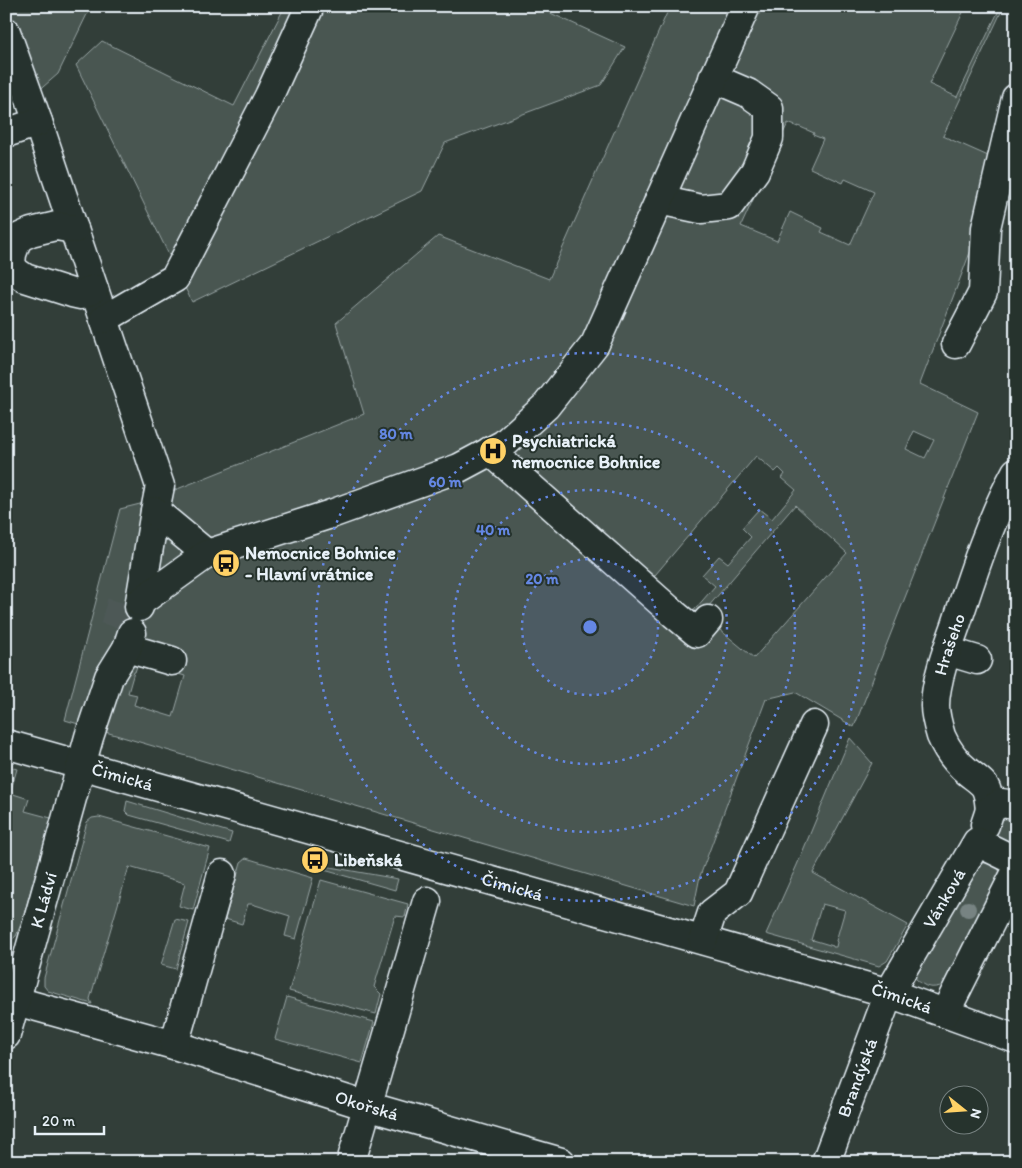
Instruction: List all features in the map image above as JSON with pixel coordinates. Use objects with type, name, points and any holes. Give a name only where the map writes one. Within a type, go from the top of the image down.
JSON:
[{"type":"street","points":[[104,319],[175,278],[269,96],[310,6]]},
{"type":"street","points":[[172,661],[129,620],[207,554],[340,511],[459,468],[504,444],[546,406],[594,344],[746,6]]},
{"type":"street","name":"K Ládví","points":[[6,32],[160,486],[129,620],[110,643],[108,677],[15,983],[6,1035]]},
{"type":"street","points":[[659,200],[701,209],[729,206],[755,171],[769,138],[769,108],[748,93],[713,78]]},
{"type":"street","points":[[956,344],[983,292],[986,228],[1016,98]]},
{"type":"street","points":[[6,134],[38,122]]},
{"type":"street","points":[[74,229],[56,226],[31,232],[20,237],[12,254],[11,264],[16,272],[25,278],[72,293],[81,294],[94,289]]},
{"type":"street","points":[[490,451],[697,633],[708,620]]},
{"type":"street","name":"Hrašeho","points":[[1003,807],[988,795],[985,787],[956,760],[948,749],[941,736],[935,705],[947,651],[981,551],[1007,488],[1016,472]]},
{"type":"street","points":[[155,512],[207,554]]},
{"type":"street","points":[[947,651],[977,660]]},
{"type":"street","points":[[703,940],[712,913],[738,893],[814,725]]},
{"type":"street","name":"Čimická","points":[[6,744],[889,993],[1016,1039]]},
{"type":"street","name":"Vánková","points":[[889,993],[931,900],[977,842],[986,824],[1003,807]]},
{"type":"street","points":[[977,842],[1016,861]]},
{"type":"street","points":[[944,1013],[1016,872]]},
{"type":"street","points":[[174,1045],[222,874]]},
{"type":"street","points":[[351,1162],[427,901]]},
{"type":"street","name":"Okořská","points":[[15,983],[174,1045],[367,1106],[561,1162]]},
{"type":"street","name":"Brandýská","points":[[826,1162],[889,993]]},
{"type":"shaded area","points":[[8,6],[91,6],[58,74],[36,93]]},
{"type":"shaded area","points":[[285,6],[535,6],[625,47],[601,85],[445,143],[422,191],[192,302],[76,65],[102,41],[234,106]]},
{"type":"shaded area","points":[[670,6],[966,6],[929,84],[957,97],[1001,6],[1004,6],[943,136],[1004,163],[920,384],[978,412],[854,727],[795,692],[766,699],[700,876],[694,906],[65,720],[120,509],[140,504],[364,414],[336,323],[438,236],[549,279]],"holes":[[[788,123],[814,133],[813,135],[823,139],[810,168],[843,183],[845,179],[874,192],[850,245],[821,232],[823,228],[790,212],[777,241],[741,226]],[[914,431],[934,440],[925,458],[906,449]],[[756,456],[775,472],[779,468],[785,474],[782,478],[796,490],[772,519],[759,509],[742,528],[751,537],[728,563],[719,556],[702,575],[715,586],[690,615],[650,581]],[[795,505],[847,553],[754,658],[702,614]],[[146,664],[185,676],[173,717],[134,705],[137,695],[128,693],[137,666],[144,668]]]},
{"type":"shaded area","points":[[850,738],[872,763],[813,873],[908,925],[887,961],[879,966],[766,934]],"holes":[[[822,904],[845,910],[836,947],[811,940]]]},
{"type":"shaded area","points":[[6,766],[17,769],[10,793],[29,799],[25,811],[51,818],[22,922],[16,936],[6,945]]},
{"type":"shaded area","points":[[127,801],[232,833],[229,843],[129,815],[125,811]]},
{"type":"shaded area","points":[[1016,811],[1016,821],[1012,829],[1016,831],[1016,847],[999,838],[994,829],[999,818]]},
{"type":"shaded area","points":[[99,817],[210,848],[193,910],[179,906],[185,883],[129,867],[90,999],[92,1004],[48,991],[44,986],[44,978],[87,822],[92,818]]},
{"type":"shaded area","points":[[246,858],[313,878],[296,939],[285,936],[290,916],[252,904],[248,904],[242,924],[225,919],[241,862]]},
{"type":"shaded area","points":[[977,863],[993,864],[998,868],[1002,877],[944,985],[936,987],[926,986],[916,979],[915,973]]},
{"type":"shaded area","points":[[324,866],[398,879],[395,890],[324,870]]},
{"type":"shaded area","points":[[321,880],[408,904],[405,917],[395,916],[374,987],[381,994],[376,1014],[289,991]]},
{"type":"shaded area","points":[[175,919],[189,922],[176,969],[161,965]]},
{"type":"shaded area","points":[[287,997],[374,1022],[362,1063],[275,1039]]},
{"type":"tunnel","points":[[114,627],[121,602]]},
{"type":"place","name":"Psychiatrická nemocnice Bohnice","points":[[493,451]]},
{"type":"place","name":"Nemocnice Bohnice - Hlavní vrátnice","points":[[226,563]]},
{"type":"place","name":"Libeňská","points":[[315,860]]}]
